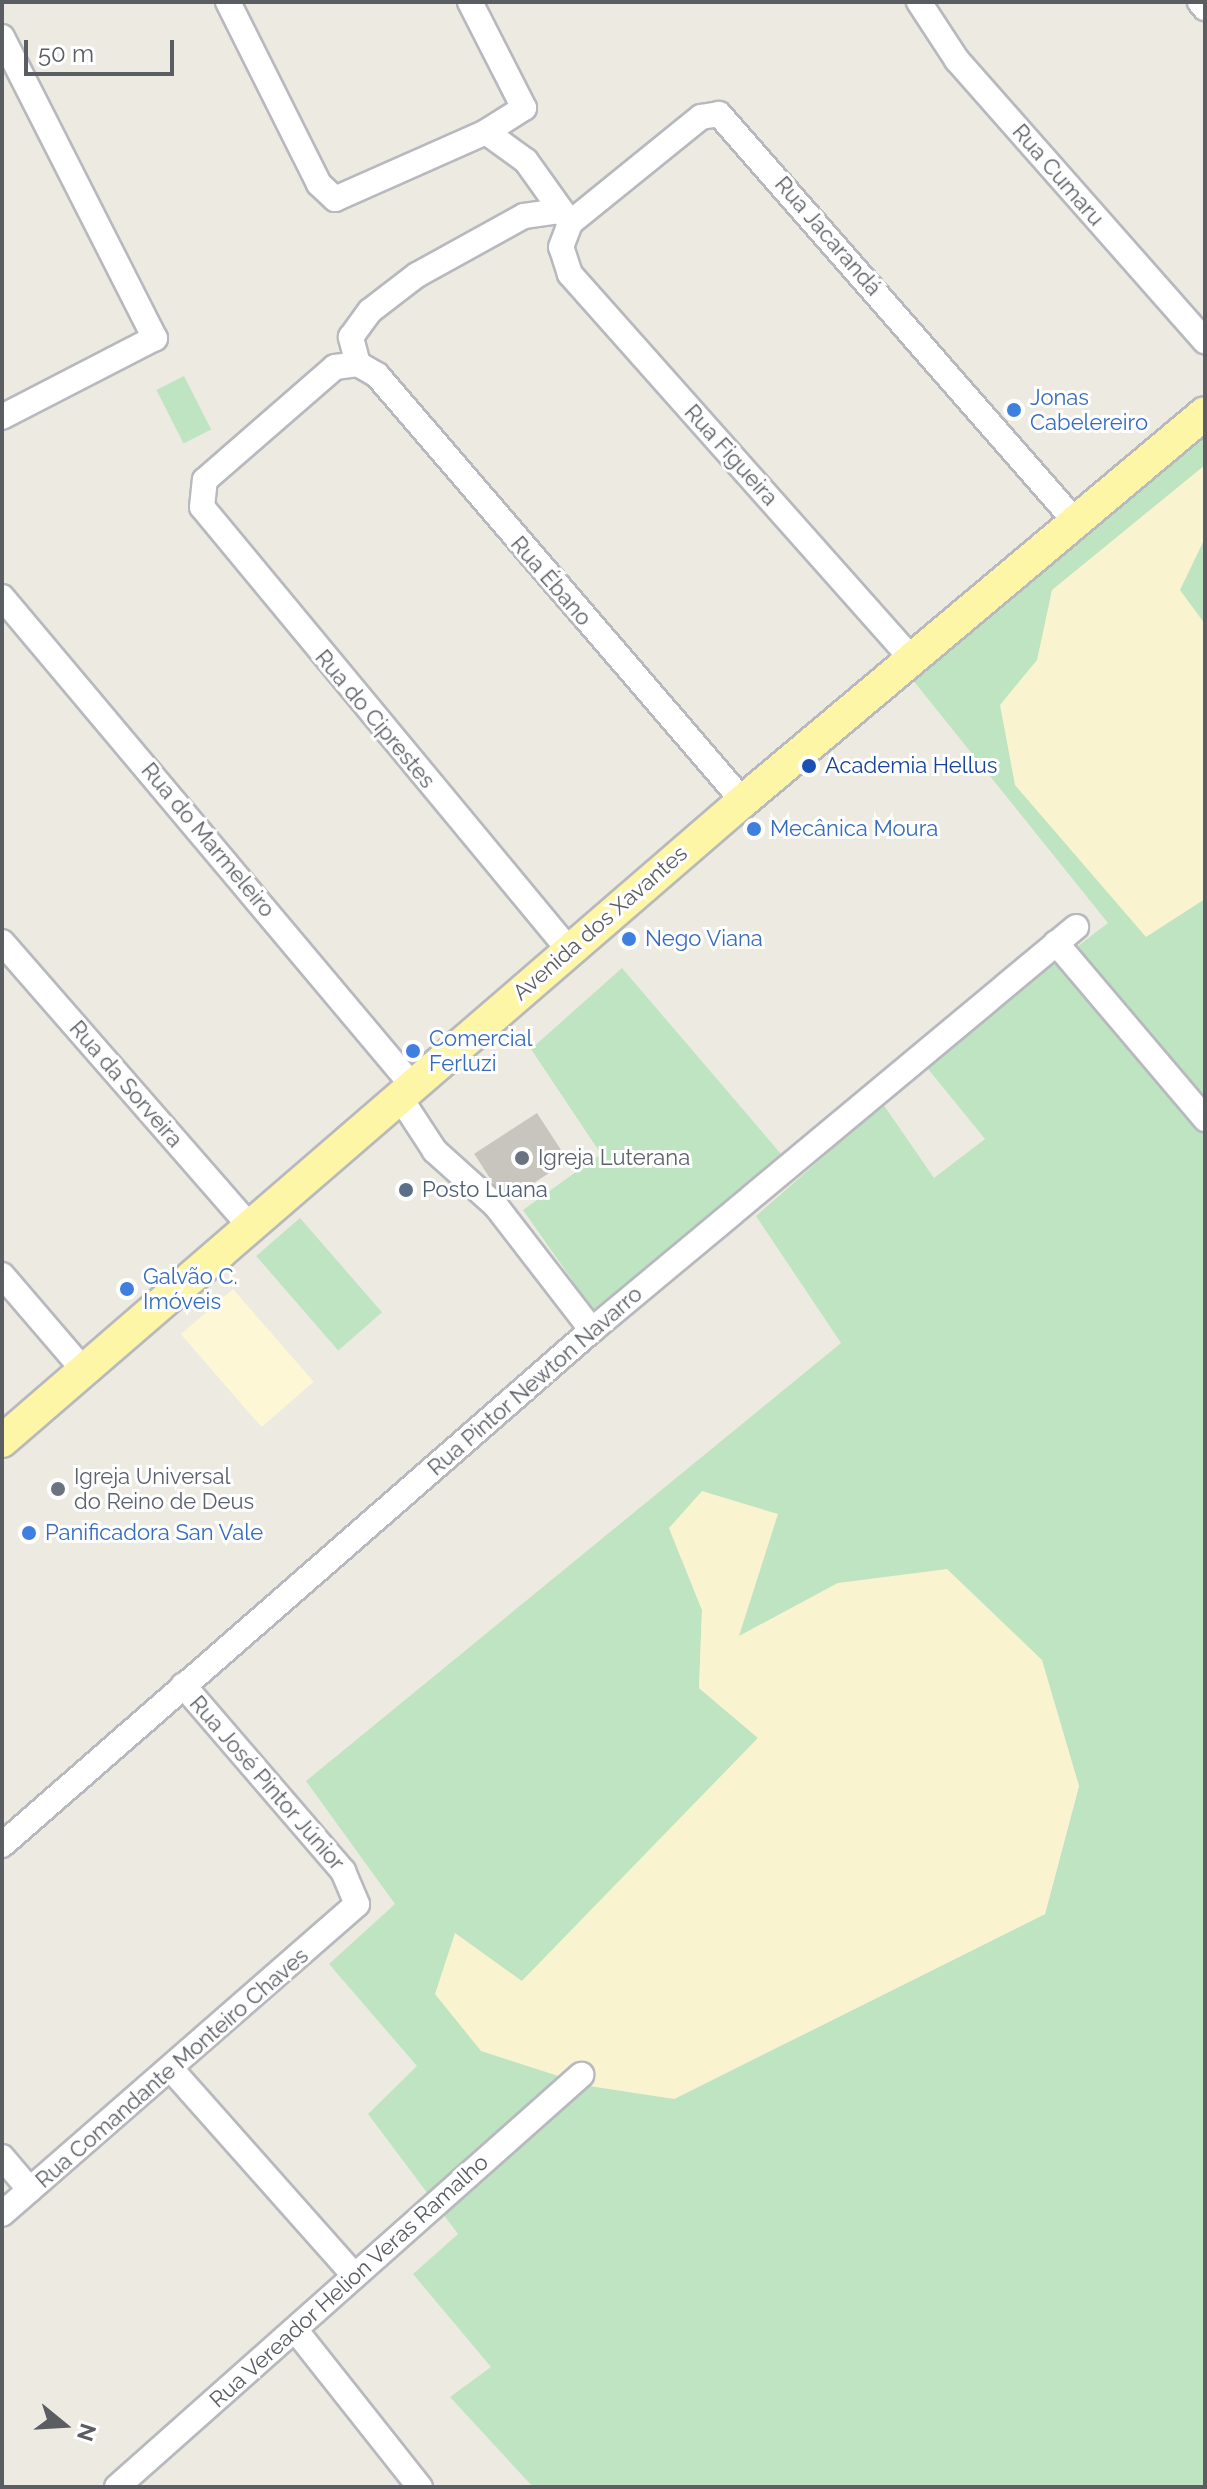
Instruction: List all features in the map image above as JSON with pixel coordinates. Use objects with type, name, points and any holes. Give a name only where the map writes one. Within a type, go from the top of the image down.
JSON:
[{"type":"main road","name":"Avenida dos Xavantes","points":[[2,1441],[86,1373],[405,1090],[743,801],[1205,413]]},
{"type":"street","points":[[228,2],[319,184],[335,199],[348,197],[486,132],[524,108],[470,2]]},
{"type":"street","name":"Rua Cumaru","points":[[919,2],[957,60],[1205,341]]},
{"type":"street","points":[[1200,2],[1205,8]]},
{"type":"street","points":[[2,37],[155,338],[2,417]]},
{"type":"street","name":"Rua Jacarandá","points":[[564,217],[701,117],[719,114],[1074,520]]},
{"type":"street","points":[[486,132],[526,161],[564,217]]},
{"type":"street","points":[[358,364],[351,337],[370,311],[417,275],[524,216],[564,217]]},
{"type":"street","name":"Rua Figueira","points":[[564,217],[561,247],[586,292],[911,658]]},
{"type":"street","name":"Rua do Ciprestes","points":[[358,364],[335,367],[205,480],[202,507],[209,521],[569,950]]},
{"type":"street","name":"Rua Ébano","points":[[358,364],[377,375],[743,801]]},
{"type":"street","name":"Rua do Marmeleiro","points":[[2,597],[405,1090],[435,1151],[496,1206],[592,1330]]},
{"type":"street","name":"Rua Pintor Newton Navarro","points":[[2,1845],[592,1330],[1076,927]]},
{"type":"street","name":"Rua da Sorveira","points":[[2,942],[250,1226]]},
{"type":"street","points":[[1056,943],[1205,1119]]},
{"type":"street","points":[[2,1275],[86,1373]]},
{"type":"street","name":"Rua José Pintor Júnior","points":[[183,1685],[353,1884],[357,1904],[343,1921]]},
{"type":"street","name":"Rua Comandante Monteiro Chaves","points":[[2,2214],[343,1921]]},
{"type":"street","points":[[171,2069],[353,2274]]},
{"type":"street","name":"Rua Vereador Helion Veras Ramalho","points":[[117,2487],[297,2332],[353,2274],[581,2075]]},
{"type":"street","points":[[2,2157],[30,2190]]},
{"type":"street","points":[[297,2332],[420,2487]]},
{"type":"shaded area","points":[[233,1289],[314,1382],[262,1427],[181,1334]]},
{"type":"green space","points":[[184,376],[211,429],[184,444],[156,390]]},
{"type":"green space","points":[[1205,432],[1205,2487],[533,2487],[450,2397],[491,2367],[413,2274],[458,2234],[368,2114],[417,2066],[329,1964],[395,1904],[306,1781],[841,1343],[756,1216],[883,1104],[934,1178],[985,1139],[924,1064],[1108,923],[912,679]],"holes":[[[669,1528],[738,1637],[838,1583],[1079,1786],[1045,1914],[674,2099],[522,1981],[758,1738],[699,1688],[702,1610]]]},
{"type":"green space","points":[[622,968],[787,1161],[596,1314],[523,1210],[601,1154],[531,1049]]},
{"type":"green space","points":[[300,1218],[382,1312],[338,1350],[256,1256]]},
{"type":"sand","points":[[1205,465],[1205,538],[1180,590],[1205,624],[1205,899],[1146,937],[1015,785],[1000,705],[1037,660],[1052,590]]},
{"type":"sand","points":[[702,1491],[778,1514],[739,1636],[838,1583],[947,1569],[1042,1660],[1079,1786],[1045,1914],[674,2099],[589,2086],[481,2051],[435,1994],[455,1933],[522,1981],[758,1738],[699,1688],[702,1610],[669,1528]]},
{"type":"building","name":"Igreja Luterana","points":[[537,1113],[568,1161],[505,1202],[474,1154]]},
{"type":"place","name":"Jonas Cabelereiro","points":[[1014,410]]},
{"type":"place","name":"Academia Hellus","points":[[809,766]]},
{"type":"place","name":"Mecânica Moura","points":[[754,829]]},
{"type":"place","name":"Nego Viana","points":[[629,939]]},
{"type":"place","name":"Comercial Ferluzi","points":[[413,1051]]},
{"type":"place","name":"Igreja Luterana","points":[[522,1158]]},
{"type":"place","name":"Posto Luana","points":[[406,1190]]},
{"type":"place","name":"Galvão C. Imóveis","points":[[127,1289]]},
{"type":"place","name":"Igreja Universal do Reino de Deus","points":[[58,1489]]},
{"type":"place","name":"Panificadora San Vale","points":[[29,1533]]}]
